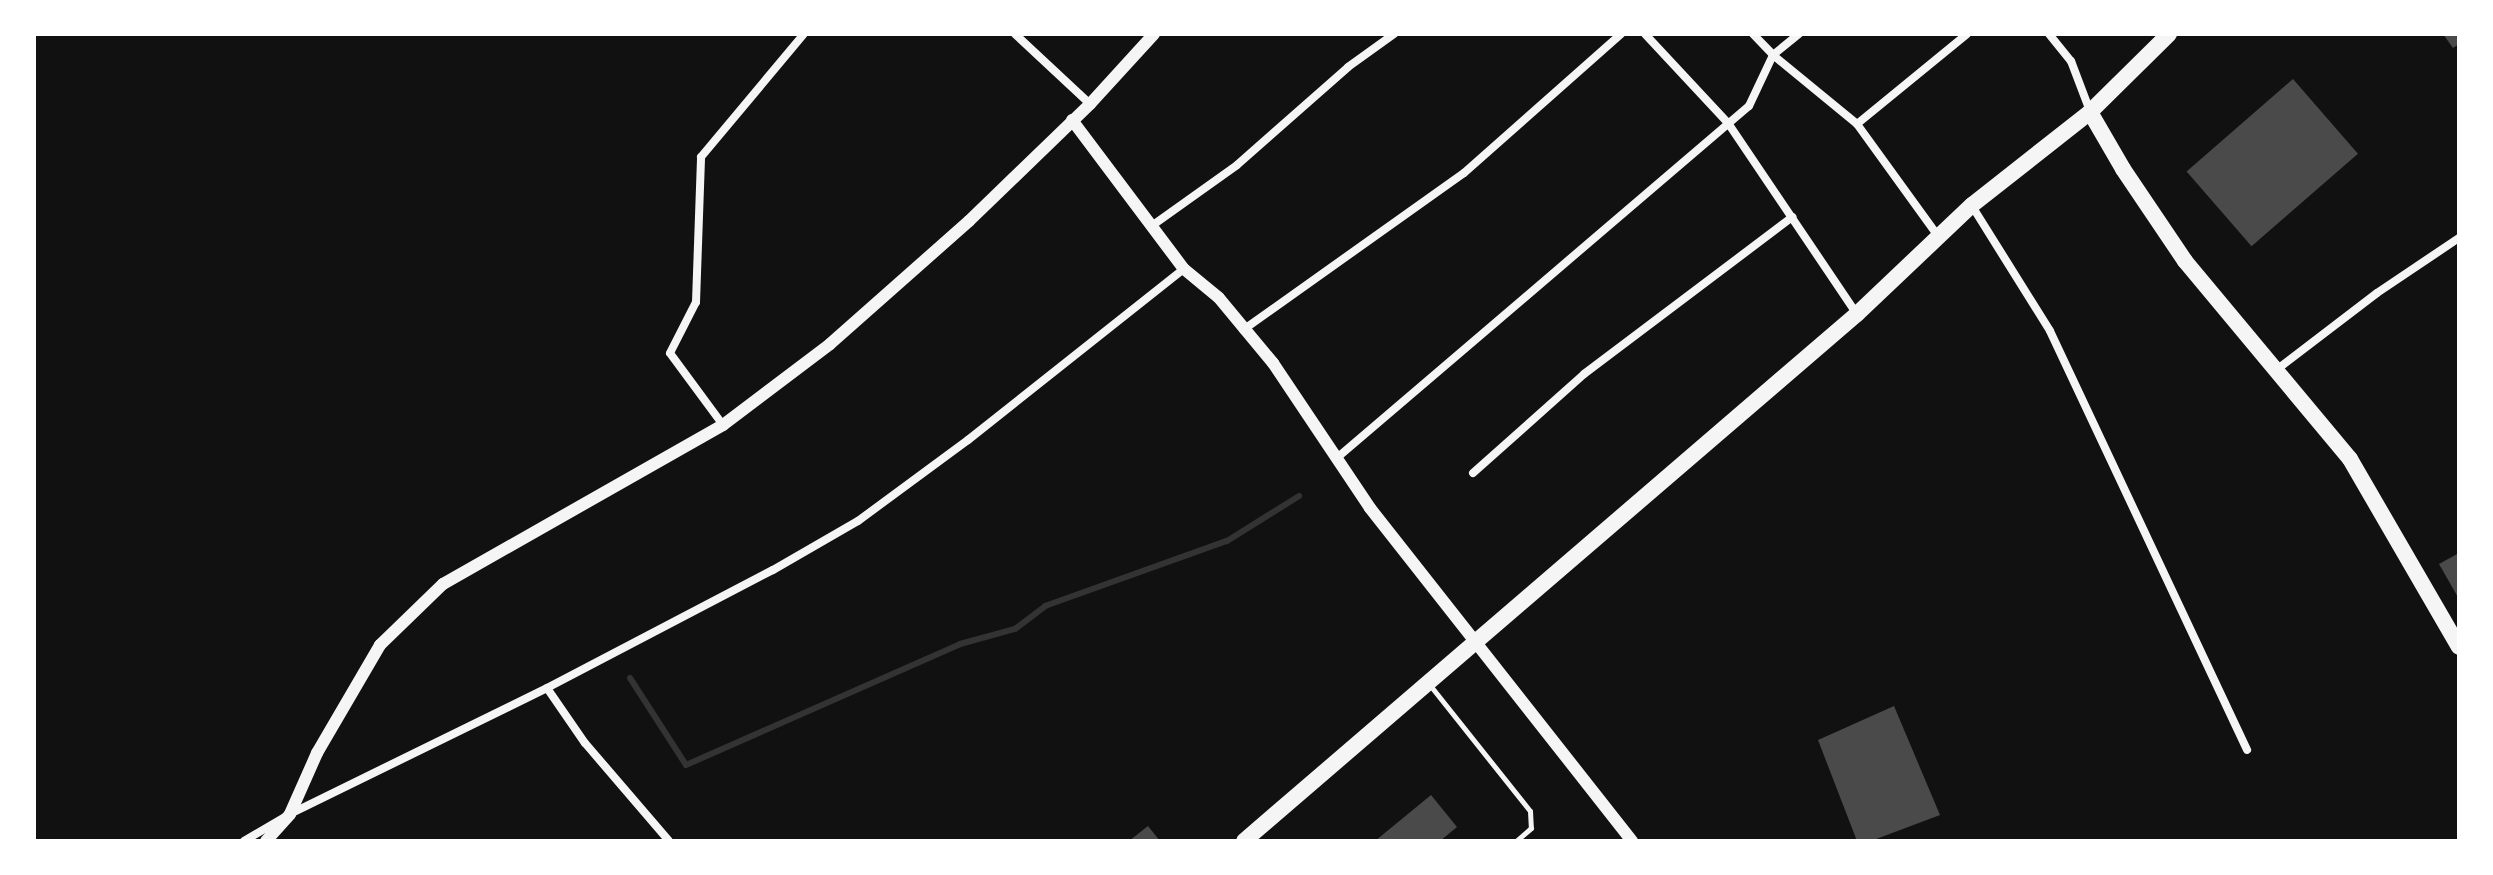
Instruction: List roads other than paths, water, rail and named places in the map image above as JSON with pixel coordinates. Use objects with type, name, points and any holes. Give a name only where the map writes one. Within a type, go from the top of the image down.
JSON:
[{"type":"main road","points":[[1244,841],[1475,646],[1857,314],[1972,205],[2090,112],[2169,34]]},
{"type":"main road","points":[[2090,112],[2123,169],[2185,261],[2350,459],[2452,620],[2459,647]]},
{"type":"street","points":[[723,425],[670,353],[696,302],[701,157],[804,34]]},
{"type":"street","points":[[1015,34],[1090,104]]},
{"type":"street","points":[[266,841],[290,814],[317,753],[380,645],[443,584],[723,425],[830,344],[969,221],[1090,104],[1154,34]]},
{"type":"street","points":[[1153,225],[1237,165],[1348,67],[1394,34]]},
{"type":"street","points":[[1243,330],[1464,173],[1621,34]]},
{"type":"street","points":[[1645,34],[1728,123],[1857,314]]},
{"type":"street","points":[[1753,34],[1773,55],[1857,124],[1939,237]]},
{"type":"street","points":[[1338,457],[1623,219],[1749,106],[1773,55],[1799,34]]},
{"type":"street","points":[[1857,124],[1967,34]]},
{"type":"street","points":[[2049,34],[2071,61],[2090,112]]},
{"type":"street","points":[[1072,120],[1184,269],[1219,298],[1273,363],[1370,508],[1475,646],[1632,841]]},
{"type":"street","points":[[1972,205],[2050,331],[2247,750]]},
{"type":"street","points":[[1473,473],[1584,374],[1792,217]]},
{"type":"street","points":[[2275,372],[2377,293],[2459,238]]},
{"type":"street","points":[[244,841],[290,814],[547,688],[773,570],[858,521],[968,440],[1184,269]]},
{"type":"street","points":[[547,688],[585,743],[669,841]]},
{"type":"lane","points":[[1429,684],[1530,811],[1531,828],[1516,841]]},
{"type":"waterway","points":[[630,678],[686,765],[960,644],[1015,629],[1045,606],[1227,541],[1299,496]]}]
